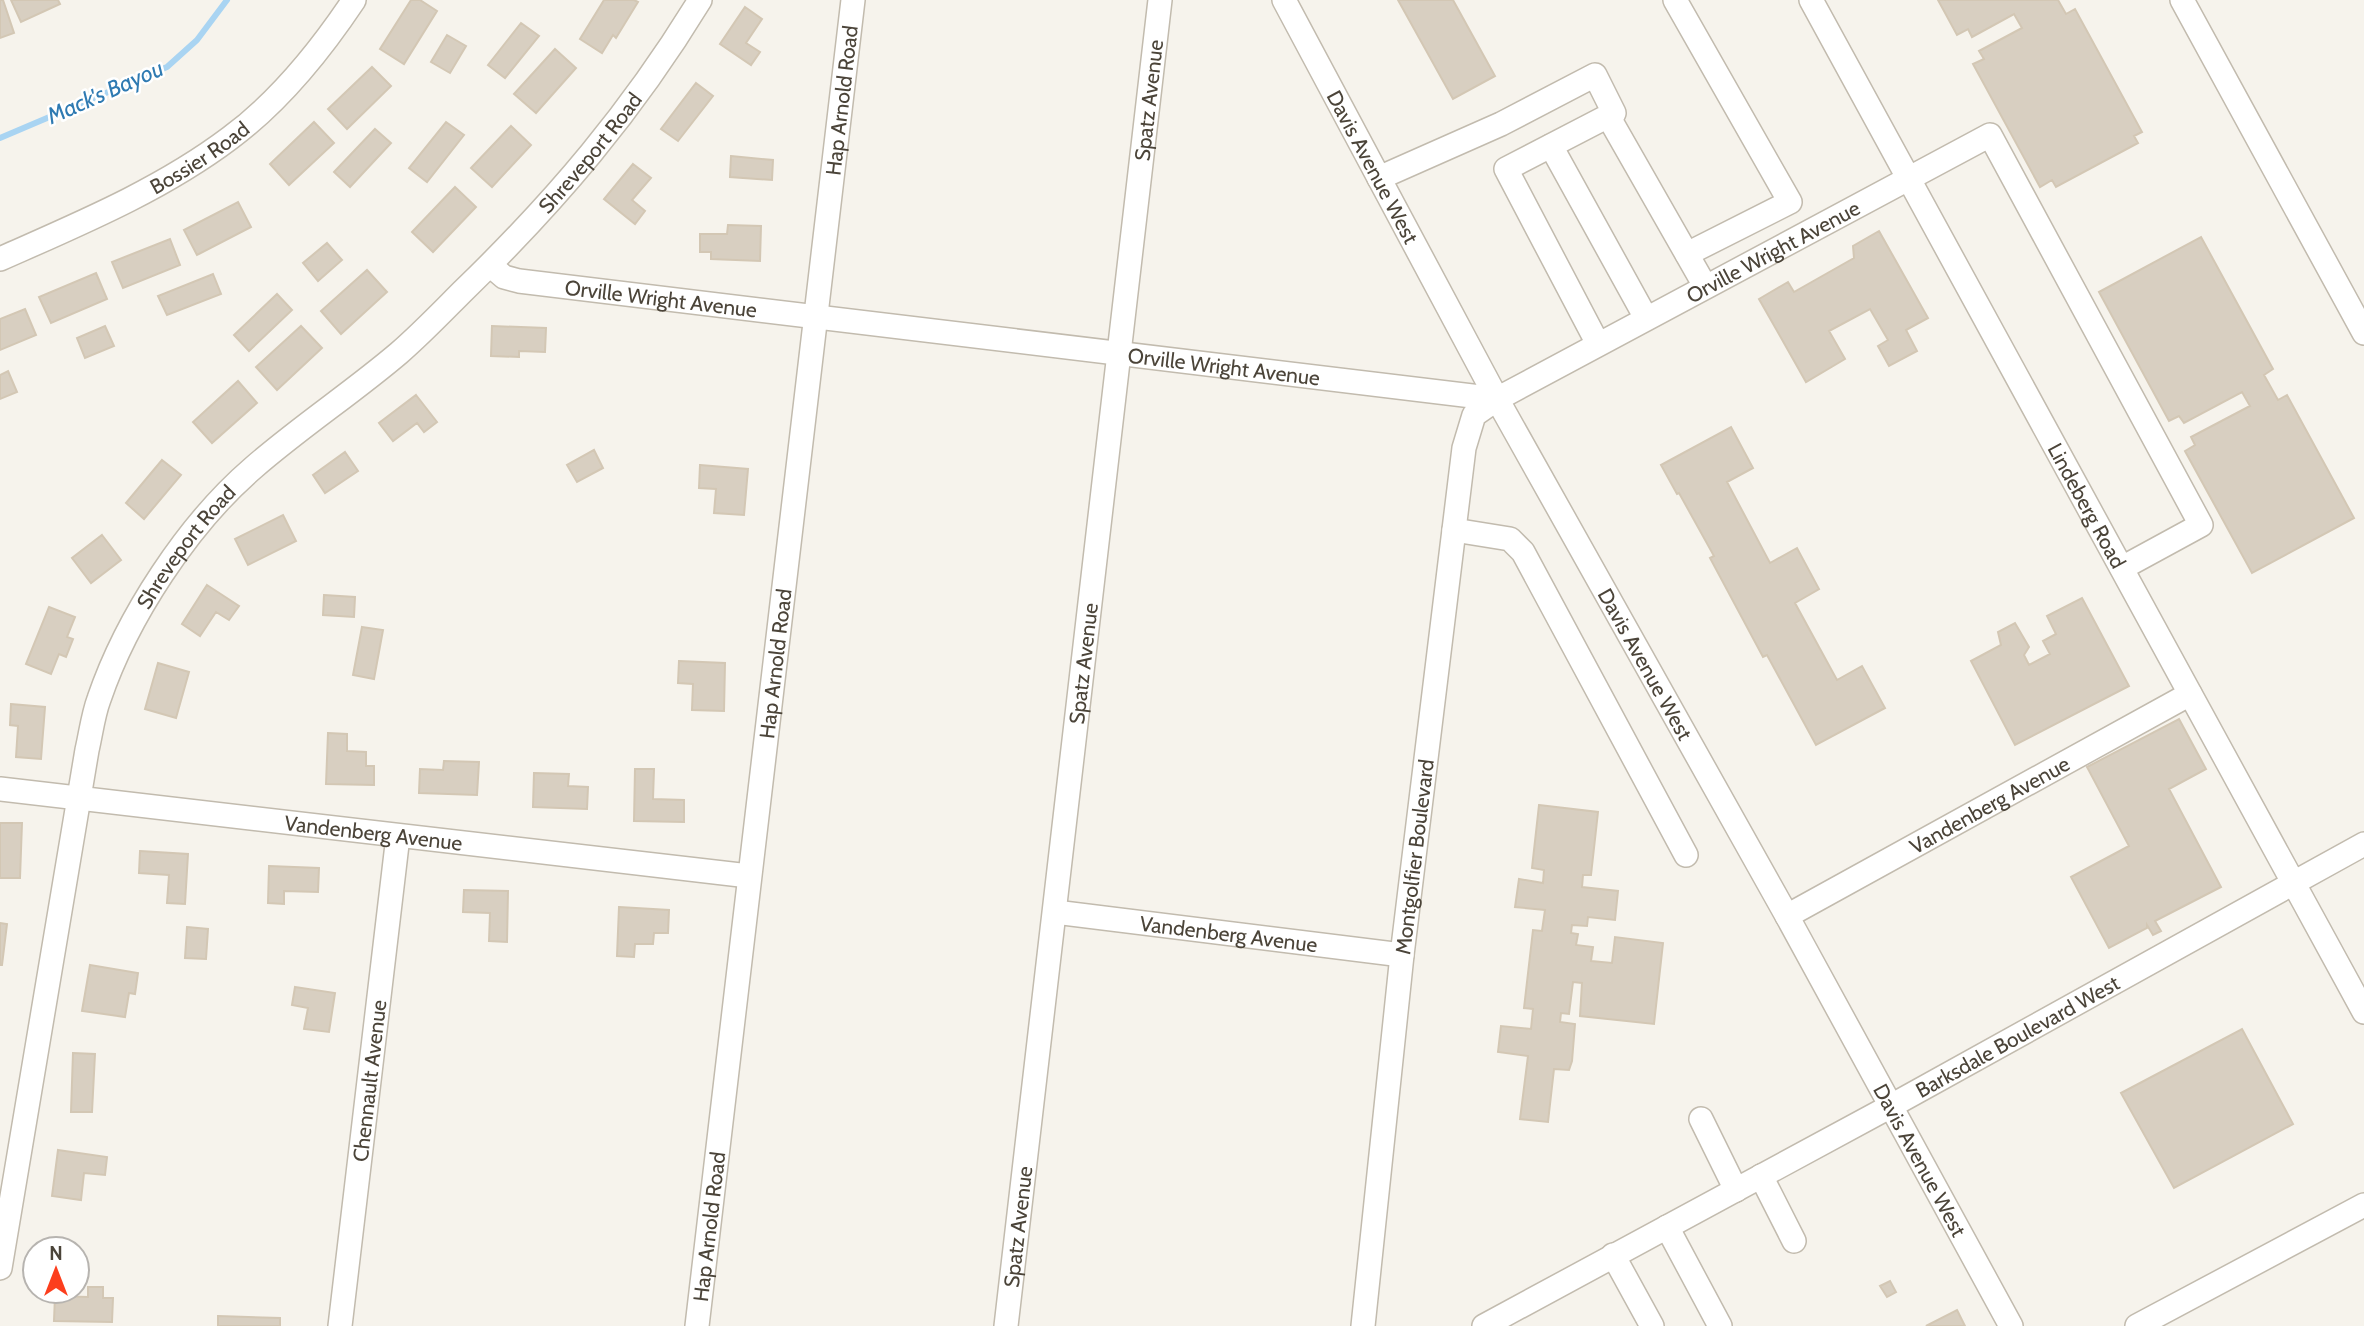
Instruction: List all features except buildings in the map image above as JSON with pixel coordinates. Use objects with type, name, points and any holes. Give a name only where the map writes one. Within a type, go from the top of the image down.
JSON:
[{"type":"street","name":"Bossier Road","points":[[0,259],[141,194],[231,138],[316,54],[354,0]]},
{"type":"street","name":"Shreveport Road","points":[[0,1268],[78,798],[98,701],[118,650],[143,602],[206,514],[260,462],[399,353],[536,219],[627,109],[700,0]]},
{"type":"street","name":"Hap Arnold Road","points":[[697,1326],[853,0]]},
{"type":"street","name":"Spatz Avenue","points":[[1006,1326],[1160,0]]},
{"type":"street","name":"Davis Avenue West","points":[[1284,0],[1497,399],[1787,916],[2011,1326]]},
{"type":"street","points":[[1675,0],[1790,202],[1687,254]]},
{"type":"street","name":"Lindeberg Road","points":[[1811,0],[2364,1012]]},
{"type":"street","points":[[2182,0],[2364,333]]},
{"type":"street","points":[[1379,178],[1502,124],[1595,75],[1614,113],[1506,169],[1598,344]]},
{"type":"street","points":[[1608,116],[1705,286]]},
{"type":"street","name":"Orville Wright Avenue","points":[[490,265],[504,278],[519,281],[1497,399],[1990,135],[2201,525],[2122,568]]},
{"type":"street","points":[[1551,146],[1646,318]]},
{"type":"street","name":"Montgolfier Boulevard","points":[[1363,1326],[1402,955],[1464,448],[1474,415],[1497,399]]},
{"type":"street","points":[[1454,530],[1510,539],[1523,552],[1686,855]]},
{"type":"street","name":"Vandenberg Avenue","points":[[1787,916],[2190,694]]},
{"type":"street","name":"Vandenberg Avenue","points":[[0,789],[749,876]]},
{"type":"street","name":"Chennault Avenue","points":[[340,1326],[398,836]]},
{"type":"street","name":"Barksdale Boulevard West","points":[[1497,1323],[1614,1255],[1891,1106],[2364,844]]},
{"type":"street","name":"Vandenberg Avenue","points":[[1055,912],[1402,955]]},
{"type":"street","points":[[1701,1119],[1736,1190]]},
{"type":"street","points":[[1761,1176],[1794,1241]]},
{"type":"street","points":[[2137,1326],[2364,1205]]},
{"type":"street","points":[[1667,1227],[1720,1326]]},
{"type":"street","points":[[1614,1255],[1652,1326]]},
{"type":"waterway","name":"Mack's Bayou","points":[[0,138],[167,67],[197,40],[227,0]]}]
